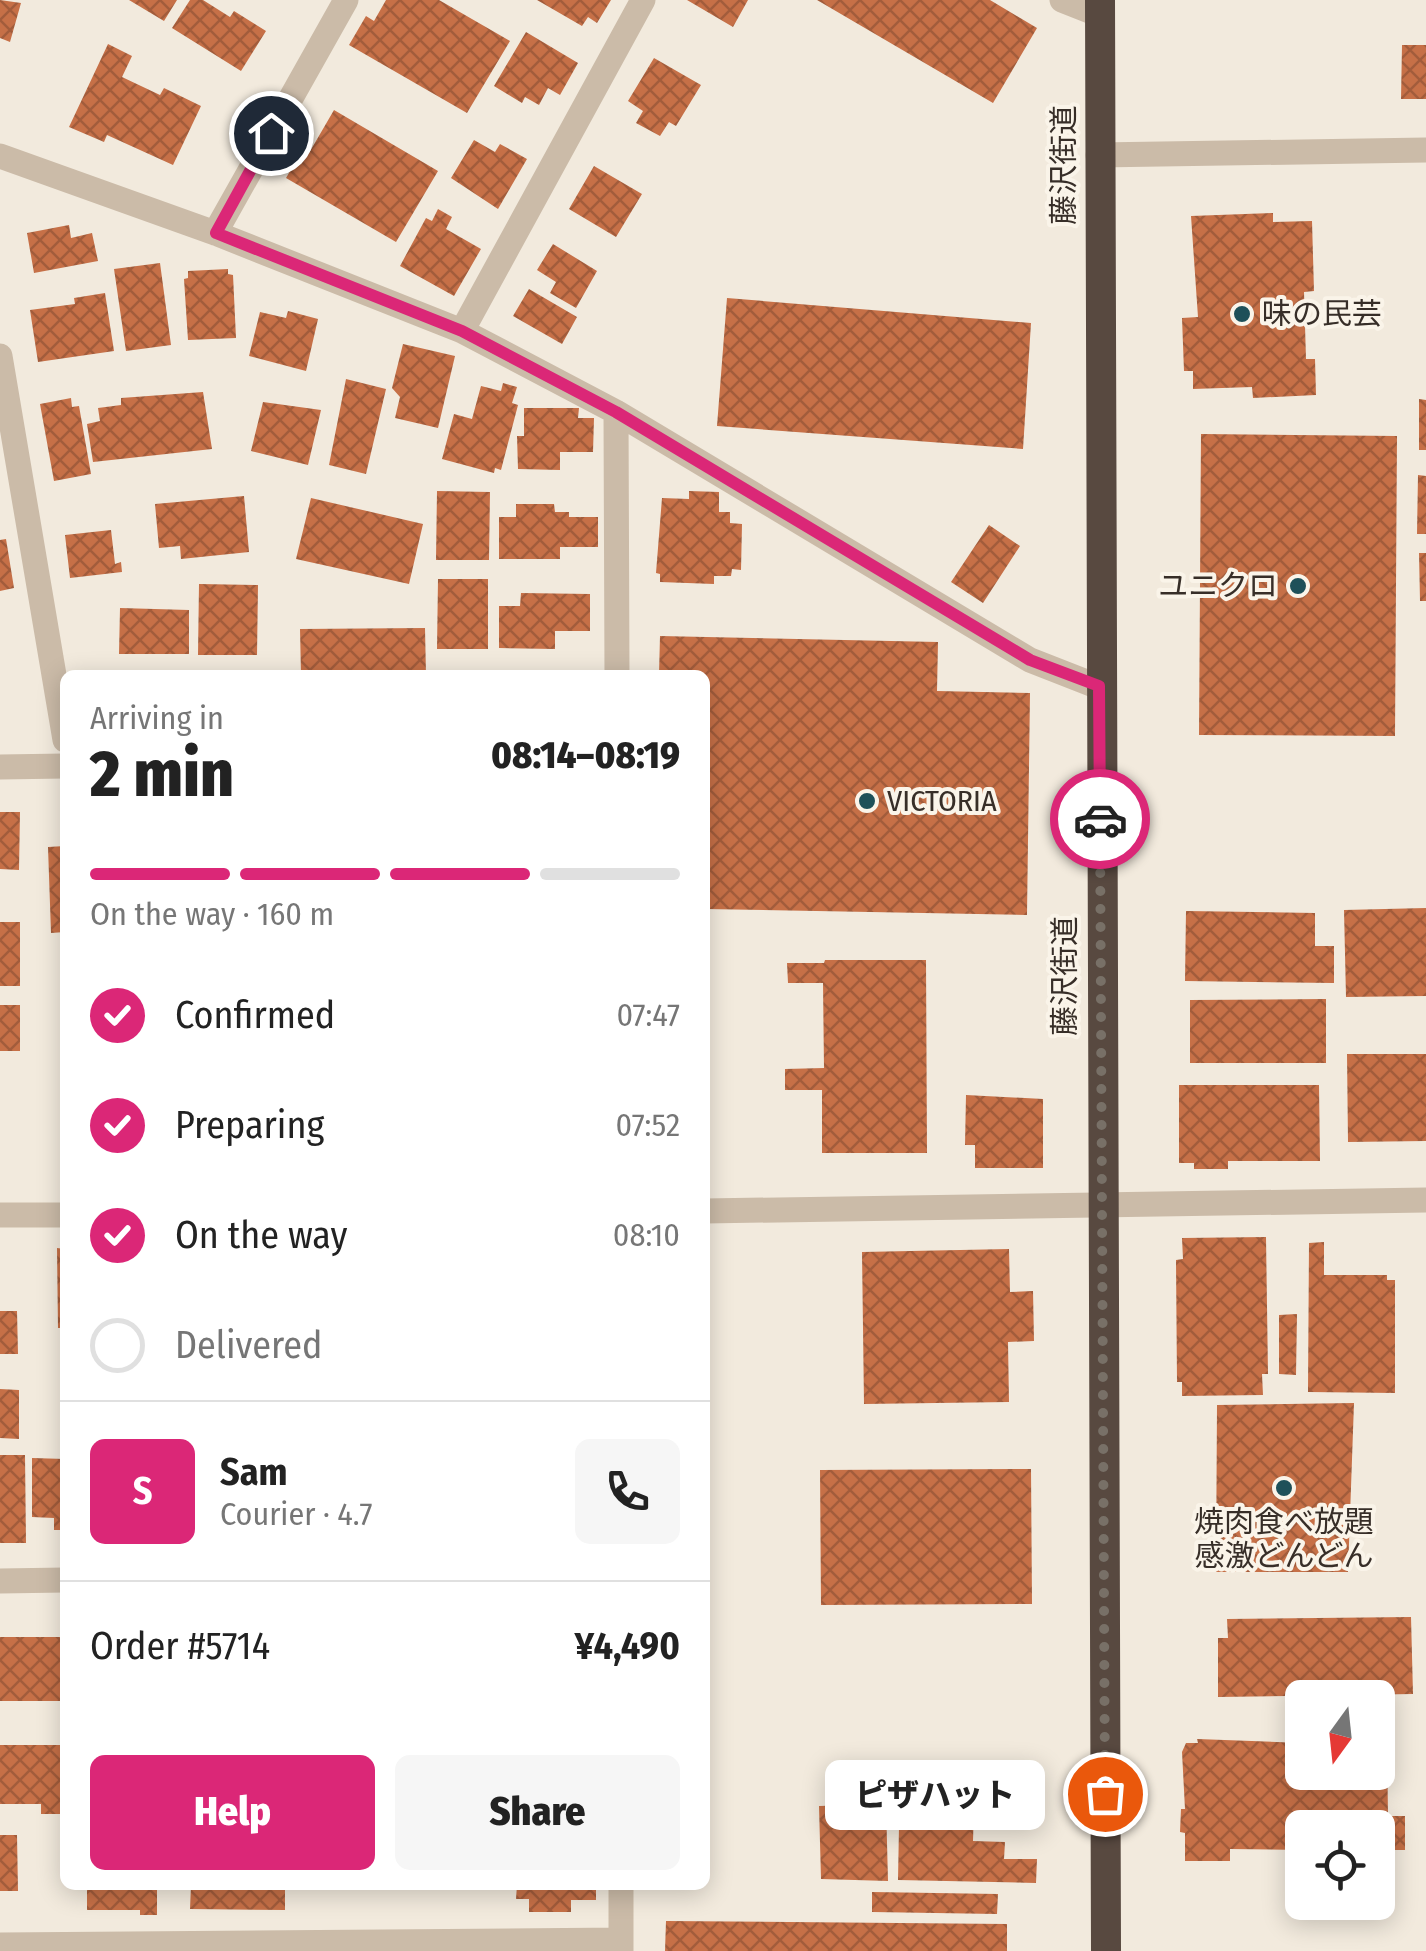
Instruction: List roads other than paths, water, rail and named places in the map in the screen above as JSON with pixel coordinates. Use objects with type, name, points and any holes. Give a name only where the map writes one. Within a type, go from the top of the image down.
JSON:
[{"type":"highway","name":"藤沢街道","points":[[1100,7],[1099,686],[1106,1951]]},
{"type":"street","points":[[216,233],[346,0]]},
{"type":"street","points":[[462,331],[643,0]]},
{"type":"street","points":[[1062,0],[1100,7]]},
{"type":"street","points":[[1098,155],[1426,150]]},
{"type":"street","points":[[0,156],[216,233],[462,331],[616,412],[1030,660],[1099,686]]},
{"type":"street","points":[[0,356],[60,710]]},
{"type":"street","points":[[616,412],[617,670]]},
{"type":"street","points":[[0,768],[60,766]]},
{"type":"street","points":[[710,1210],[1426,1200]]},
{"type":"street","points":[[0,1215],[60,1215]]},
{"type":"street","points":[[0,1580],[60,1580]]},
{"type":"street","points":[[0,1945],[621,1946],[621,1890]]},
{"type":"place","name":"味の民芸","points":[[1242,314]]},
{"type":"place","name":"ユニクロ","points":[[1298,586]]},
{"type":"place","name":"VICTORIA","points":[[867,801]]},
{"type":"place","name":"焼肉食べ放題 感激どんどん","points":[[1284,1488]]},
{"type":"place","name":"ピザハット","points":[[1105,1794]]}]
